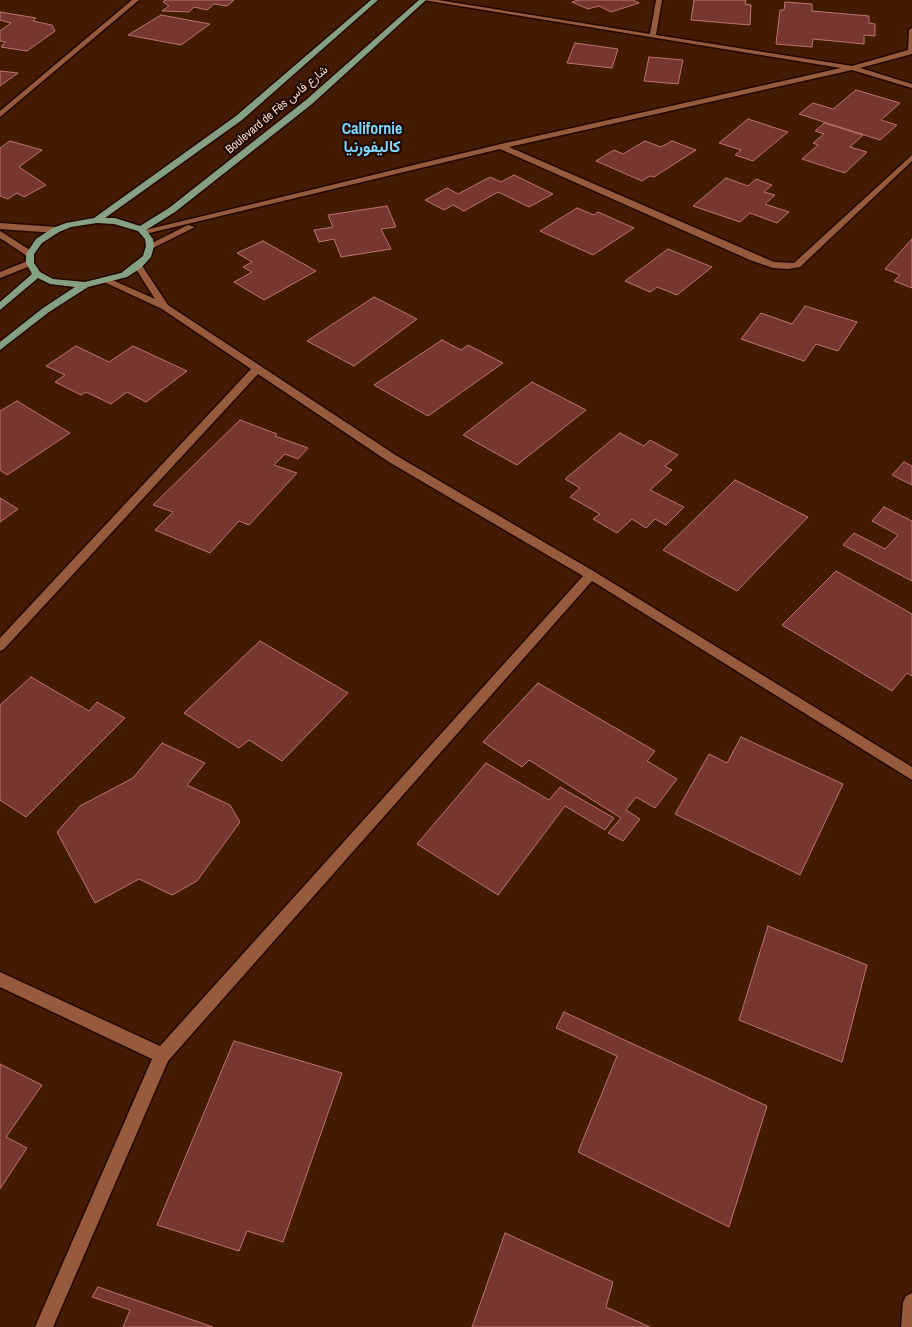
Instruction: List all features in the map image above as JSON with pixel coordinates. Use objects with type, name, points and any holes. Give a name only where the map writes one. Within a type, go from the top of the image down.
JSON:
[{"type":"main road","name":"Boulevard de Fès شارع فاس","points":[[98,220],[239,118],[375,0]]},
{"type":"main road","name":"Boulevard de Fès شارع فاس","points":[[142,231],[172,210],[294,114],[422,0]]},
{"type":"main road","points":[[98,220],[129,224],[142,231],[149,239],[150,246],[147,257],[138,266],[124,275],[108,281],[85,285],[58,282],[37,274],[30,259],[39,241],[56,230],[76,223],[98,220]]},
{"type":"main road","points":[[0,307],[37,274]]},
{"type":"main road","points":[[0,347],[46,310],[85,285]]},
{"type":"street","points":[[0,115],[136,0]]},
{"type":"street","points":[[426,0],[852,68],[912,86]]},
{"type":"street","points":[[653,35],[659,0]]},
{"type":"street","points":[[142,231],[207,219],[501,146],[852,68],[911,52],[912,30]]},
{"type":"street","points":[[501,146],[753,258],[773,265],[788,266],[797,265],[912,157]]},
{"type":"street","points":[[150,246],[207,219]]},
{"type":"street","points":[[0,226],[56,230]]},
{"type":"street","points":[[0,234],[30,259],[0,275]]},
{"type":"street","points":[[138,266],[166,307]]},
{"type":"street","points":[[108,281],[166,307],[393,459],[591,575],[912,774]]},
{"type":"street","points":[[0,646],[257,369]]},
{"type":"street","points":[[44,1327],[162,1055],[591,575]]},
{"type":"street","points":[[0,979],[162,1055]]},
{"type":"street","points":[[910,1327],[912,1302]]},
{"type":"building","points":[[165,0],[234,0],[227,6],[214,4],[207,10],[194,7],[189,12],[162,11],[169,6],[163,2]]},
{"type":"building","points":[[578,0],[633,0],[639,3],[611,12],[599,6],[588,9],[572,2]]},
{"type":"building","points":[[694,0],[746,0],[745,4],[751,5],[750,25],[691,20]]},
{"type":"building","points":[[785,2],[812,4],[812,11],[869,16],[869,23],[875,24],[875,36],[864,35],[864,44],[813,39],[812,47],[776,44],[780,10],[784,10]]},
{"type":"building","points":[[0,12],[36,18],[33,21],[52,25],[55,31],[27,51],[1,47],[5,42],[0,41],[0,31],[11,23],[0,20]]},
{"type":"building","points":[[161,15],[210,24],[181,45],[128,35]]},
{"type":"building","points":[[575,43],[618,49],[612,68],[567,63]]},
{"type":"building","points":[[649,57],[683,60],[678,84],[644,81]]},
{"type":"building","points":[[0,71],[18,73],[0,86]]},
{"type":"building","points":[[856,90],[900,103],[881,120],[897,125],[880,140],[799,114],[813,103],[833,109]]},
{"type":"building","points":[[748,119],[788,132],[753,161],[735,155],[741,150],[719,143]]},
{"type":"building","points":[[824,123],[863,135],[850,147],[867,152],[845,173],[802,159],[818,145],[813,143],[824,134],[815,131]]},
{"type":"building","points":[[10,141],[42,150],[19,167],[46,185],[24,197],[17,193],[8,199],[0,196],[0,148]]},
{"type":"building","points":[[645,141],[661,147],[672,141],[696,150],[654,177],[650,176],[642,181],[596,161],[614,150],[623,154]]},
{"type":"building","points":[[514,175],[553,194],[529,207],[498,192],[464,211],[453,205],[444,210],[425,200],[447,188],[458,194],[490,177],[501,182]]},
{"type":"building","points":[[726,178],[748,186],[756,179],[772,185],[764,192],[775,195],[765,204],[789,212],[777,223],[750,213],[740,222],[693,206]]},
{"type":"building","points":[[387,206],[396,227],[381,229],[391,249],[341,257],[334,239],[319,242],[314,230],[333,227],[328,215]]},
{"type":"building","points":[[577,208],[594,215],[598,212],[634,228],[593,255],[540,231]]},
{"type":"building","points":[[912,239],[912,288],[894,281],[900,275],[885,269]]},
{"type":"building","points":[[263,241],[316,271],[264,300],[234,282],[252,272],[243,267],[252,262],[237,253]]},
{"type":"building","points":[[668,249],[712,267],[677,295],[657,287],[650,292],[625,281]]},
{"type":"building","points":[[374,297],[417,319],[354,366],[307,341]]},
{"type":"building","points":[[805,306],[857,322],[838,351],[816,344],[804,361],[741,339],[761,313],[792,324]]},
{"type":"building","points":[[442,340],[461,350],[468,345],[503,363],[428,416],[374,385]]},
{"type":"building","points":[[76,346],[109,362],[133,346],[187,371],[146,402],[127,392],[111,404],[86,392],[81,395],[55,382],[65,375],[46,366]]},
{"type":"building","points":[[532,382],[586,410],[517,465],[463,435]]},
{"type":"building","points":[[17,401],[70,433],[7,475],[0,470],[0,411]]},
{"type":"building","points":[[240,420],[308,448],[298,459],[285,454],[274,465],[297,473],[249,525],[239,521],[210,553],[155,530],[173,512],[153,505]]},
{"type":"building","points":[[620,433],[644,446],[650,440],[678,455],[665,466],[672,470],[650,490],[684,507],[666,525],[655,519],[646,528],[632,519],[617,533],[593,519],[600,514],[570,497],[580,488],[565,479]]},
{"type":"building","points":[[904,462],[912,466],[912,485],[892,475]]},
{"type":"building","points":[[735,480],[808,517],[737,591],[663,550]]},
{"type":"building","points":[[0,498],[18,509],[0,522]]},
{"type":"building","points":[[884,507],[912,521],[912,581],[843,545],[854,533],[885,549],[898,535],[872,521]]},
{"type":"building","points":[[836,571],[912,614],[912,676],[907,673],[892,691],[782,625]]},
{"type":"building","points":[[260,641],[348,693],[282,761],[249,740],[239,748],[184,713]]},
{"type":"building","points":[[31,677],[89,711],[97,702],[125,718],[26,817],[0,800],[0,705]]},
{"type":"building","points":[[538,683],[655,751],[647,761],[677,779],[655,808],[636,797],[626,810],[640,819],[623,841],[608,833],[621,818],[529,760],[522,767],[483,742]]},
{"type":"building","points":[[741,737],[843,784],[800,875],[675,814],[709,754],[727,763]]},
{"type":"building","points":[[162,743],[205,763],[187,785],[230,805],[240,822],[197,881],[172,895],[139,879],[95,903],[57,832],[80,806],[133,778]]},
{"type":"building","points":[[486,763],[549,800],[560,787],[614,818],[605,830],[565,806],[498,895],[417,844]]},
{"type":"building","points":[[768,926],[867,965],[842,1062],[739,1020]]},
{"type":"building","points":[[564,1012],[767,1106],[729,1227],[578,1152],[617,1056],[556,1028]]},
{"type":"building","points":[[234,1041],[342,1073],[283,1242],[247,1231],[239,1251],[157,1225]]},
{"type":"building","points":[[0,1064],[42,1085],[6,1137],[27,1148],[0,1189]]},
{"type":"building","points":[[505,1233],[613,1282],[606,1307],[650,1327],[472,1327]]},
{"type":"building","points":[[98,1287],[213,1327],[123,1327],[130,1310],[92,1297]]},
{"type":"district","name":"Californie كاليفورنيا","points":[[372,139]]}]
